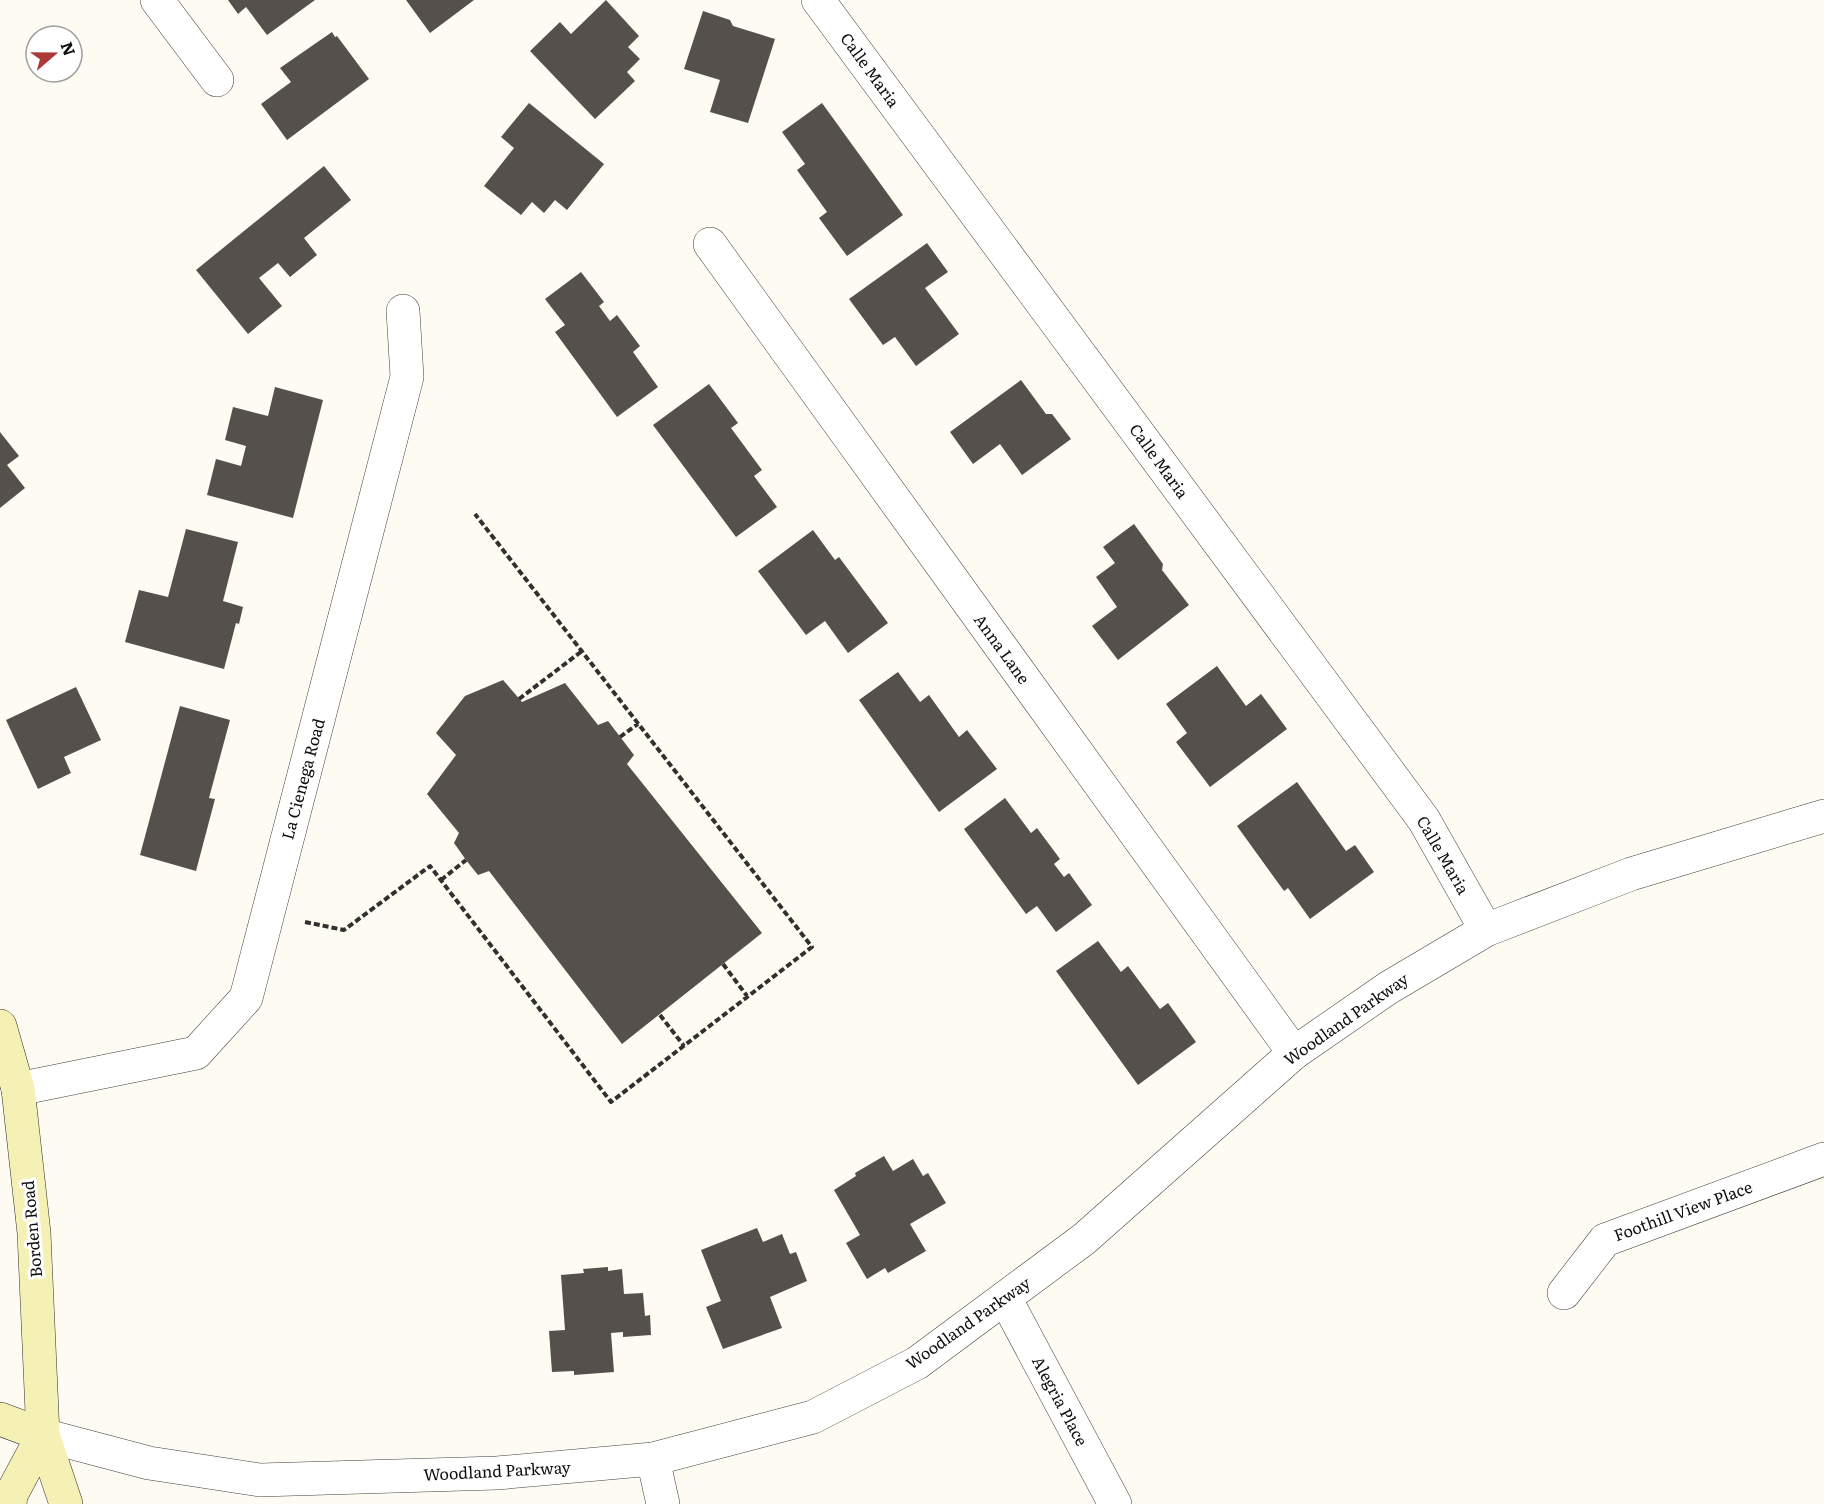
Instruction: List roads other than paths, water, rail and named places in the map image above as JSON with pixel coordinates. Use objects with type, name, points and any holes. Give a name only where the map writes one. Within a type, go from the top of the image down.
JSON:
[{"type":"main road","name":"Borden Road","points":[[0,1026],[18,1089],[34,1233],[43,1436]]},
{"type":"main road","name":"Woodland Parkway","points":[[0,1419],[43,1436]]},
{"type":"main road","points":[[10,1504],[11,1495],[43,1436]]},
{"type":"main road","points":[[43,1436],[66,1504]]},
{"type":"street","points":[[157,0],[217,80]]},
{"type":"street","name":"Calle Maria","points":[[818,0],[1424,820],[1486,930]]},
{"type":"street","name":"Anna Lane","points":[[710,244],[1294,1053]]},
{"type":"street","name":"La Cienega Road","points":[[18,1089],[196,1053],[246,998],[407,377],[403,311]]},
{"type":"street","name":"Woodland Parkway","points":[[43,1436],[149,1463],[260,1480],[497,1473],[654,1460],[813,1417],[917,1362],[1005,1298],[1084,1239],[1294,1053],[1388,988],[1486,930],[1631,874],[1824,816]]},
{"type":"street","name":"Foothill View Place","points":[[1564,1293],[1605,1240],[1824,1159]]},
{"type":"street","name":"Alegria Place","points":[[1005,1298],[1115,1504]]},
{"type":"street","points":[[654,1460],[663,1504]]}]
